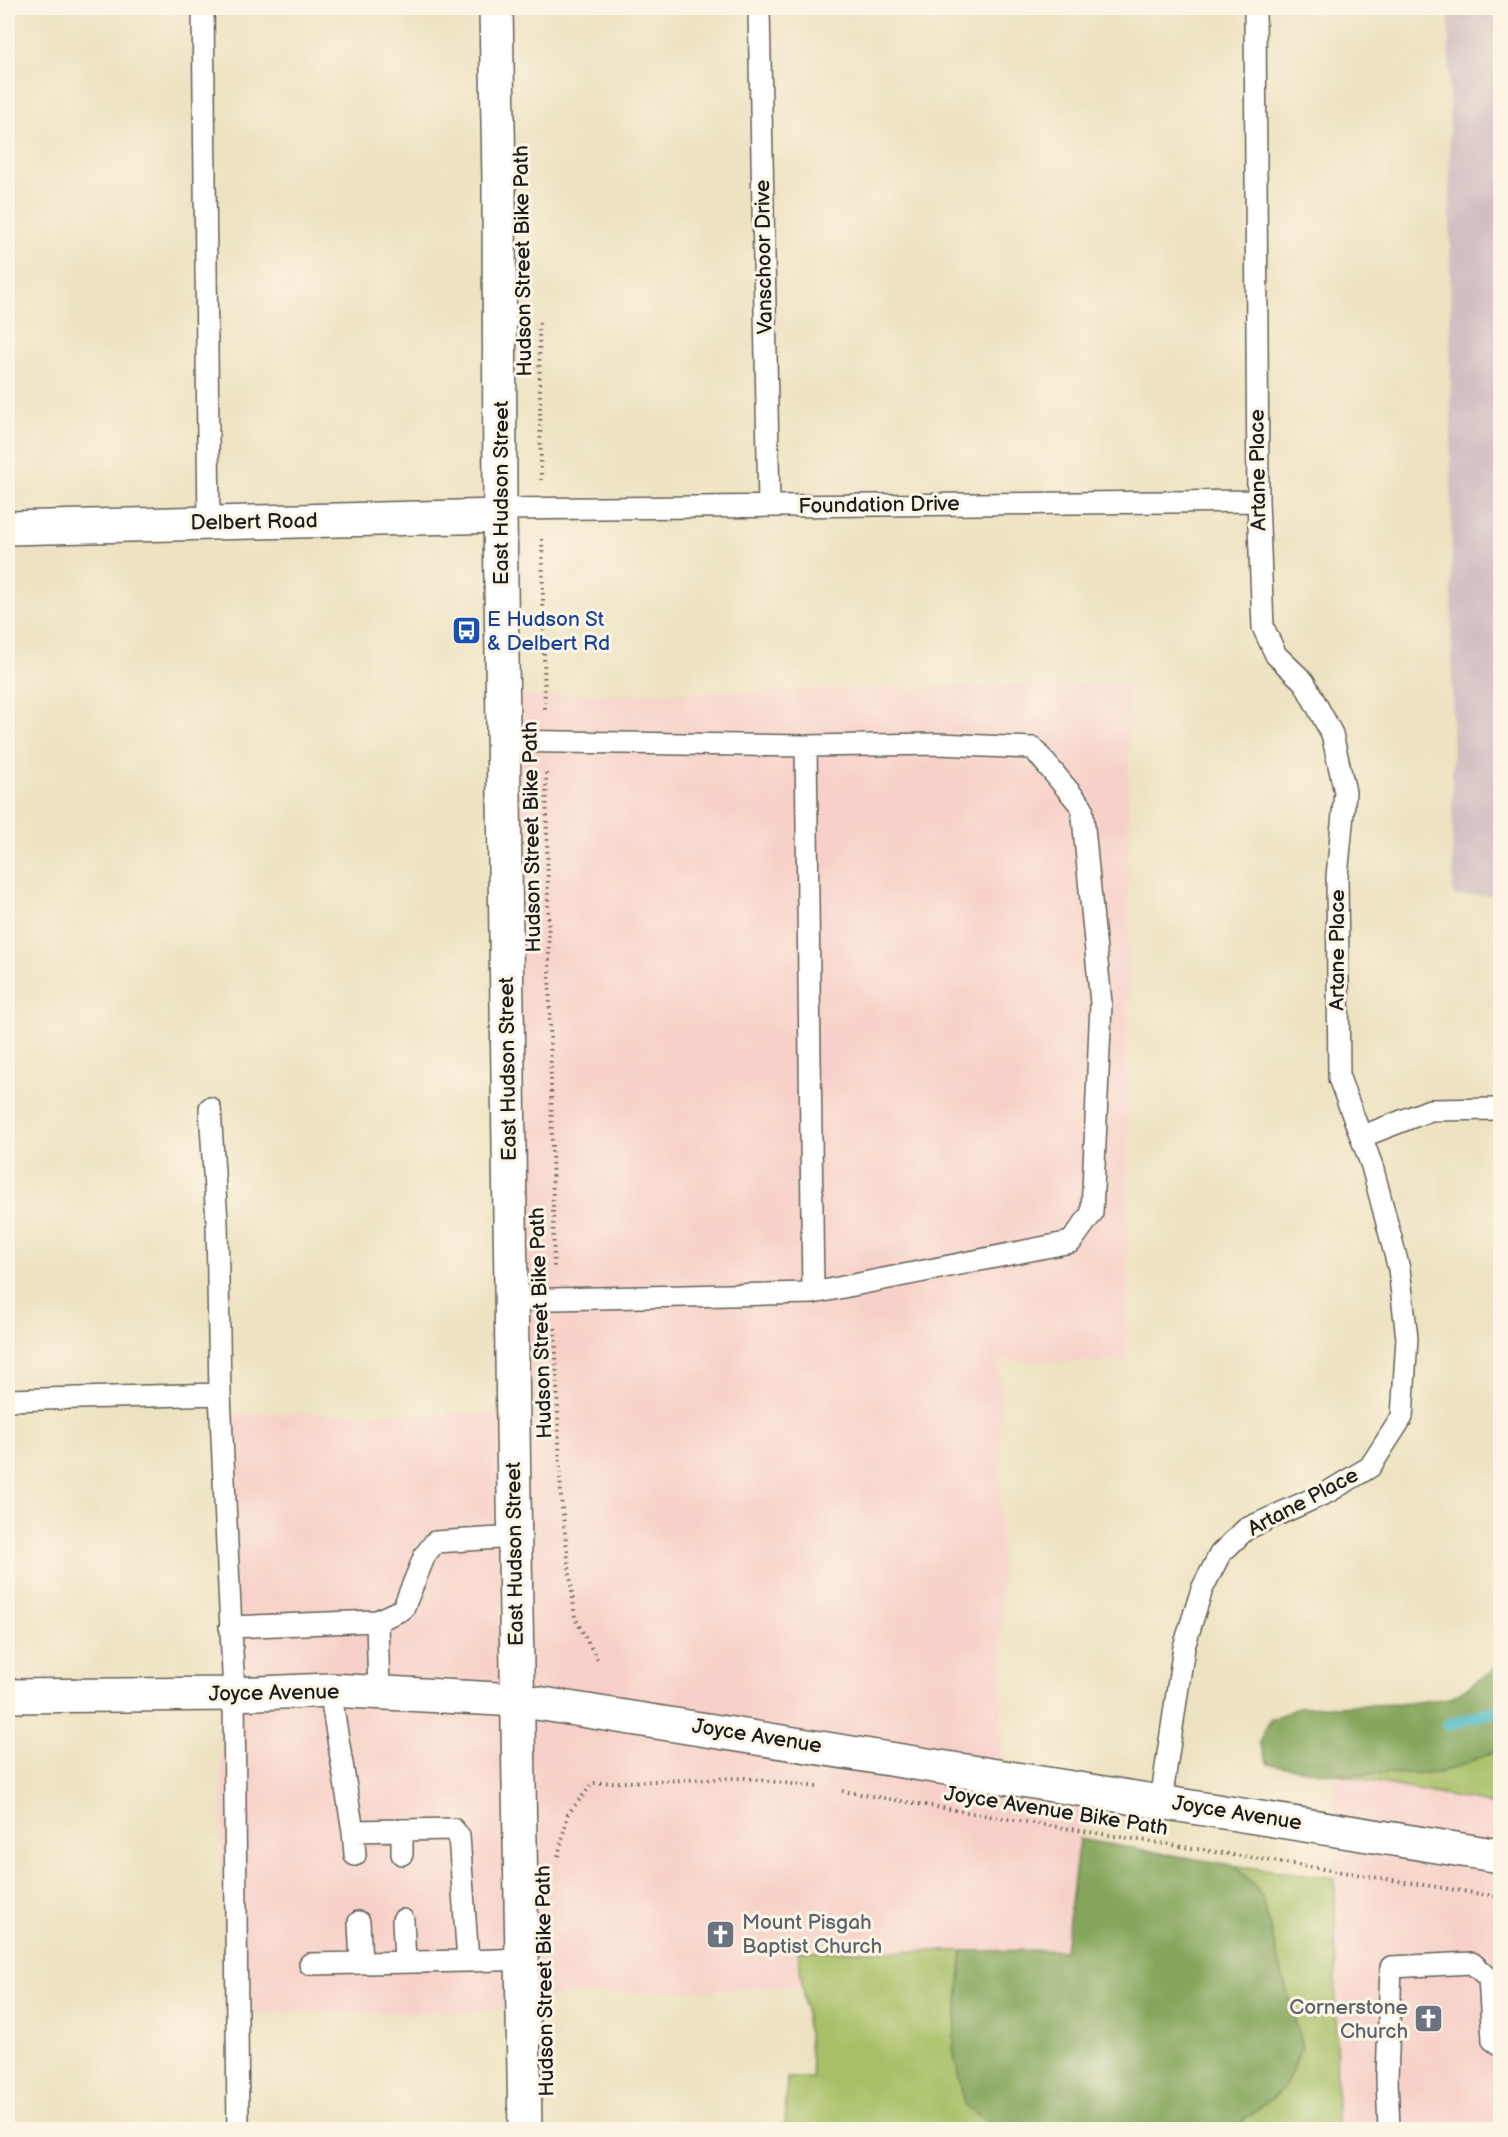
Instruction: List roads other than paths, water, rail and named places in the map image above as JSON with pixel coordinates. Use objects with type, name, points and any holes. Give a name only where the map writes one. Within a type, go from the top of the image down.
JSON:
[{"type":"main road","name":"East Hudson Street","points":[[496,8],[500,181],[503,741],[525,2130]]},
{"type":"main road","name":"Delbert Road","points":[[8,528],[500,513]]},
{"type":"main road","name":"Joyce Avenue","points":[[8,1696],[234,1694],[330,1690],[519,1700],[1500,1856]]},
{"type":"lane","points":[[203,8],[209,523]]},
{"type":"lane","name":"Vanschoor Drive","points":[[759,8],[769,506]]},
{"type":"lane","name":"Artane Place","points":[[1161,1801],[1184,1647],[1202,1589],[1220,1554],[1246,1529],[1328,1491],[1370,1467],[1402,1417],[1407,1338],[1399,1269],[1372,1166],[1339,1078],[1337,877],[1345,792],[1332,734],[1304,682],[1276,655],[1263,627],[1258,501],[1256,8]]},
{"type":"lane","name":"Foundation Drive","points":[[500,513],[541,509],[1258,501]]},
{"type":"lane","points":[[503,741],[806,746],[939,744],[1033,748],[1082,807],[1101,1003],[1092,1213],[1071,1242],[813,1293],[511,1300]]},
{"type":"lane","points":[[806,746],[813,1293]]},
{"type":"lane","points":[[210,1108],[217,1222],[220,1394],[234,1694],[238,2130]]},
{"type":"lane","points":[[1361,1137],[1430,1110],[1500,1109]]},
{"type":"lane","points":[[8,1400],[220,1394]]},
{"type":"lane","points":[[230,1627],[377,1621],[403,1609],[425,1555],[435,1542],[515,1537]]},
{"type":"lane","points":[[377,1621],[379,1693]]},
{"type":"lane","points":[[330,1690],[355,1855]]},
{"type":"lane","points":[[353,1831],[453,1829],[459,1836],[468,1961]]},
{"type":"lane","points":[[402,1830],[402,1854]]},
{"type":"lane","points":[[403,1920],[405,1962]]},
{"type":"lane","points":[[359,1922],[361,1963]]},
{"type":"lane","points":[[310,1964],[523,1959]]},
{"type":"lane","points":[[1389,2130],[1386,2078],[1391,1967],[1472,1963],[1489,1978],[1493,2040],[1500,2045]]},
{"type":"waterway","points":[[1448,1725],[1500,1709]]},
{"type":"place","name":"E Hudson St & Delbert Rd","points":[[466,631]]},
{"type":"place","name":"Mount Pisgah Baptist Church","points":[[721,1934]]},
{"type":"place","name":"Cornerstone Church","points":[[1429,2019]]}]
